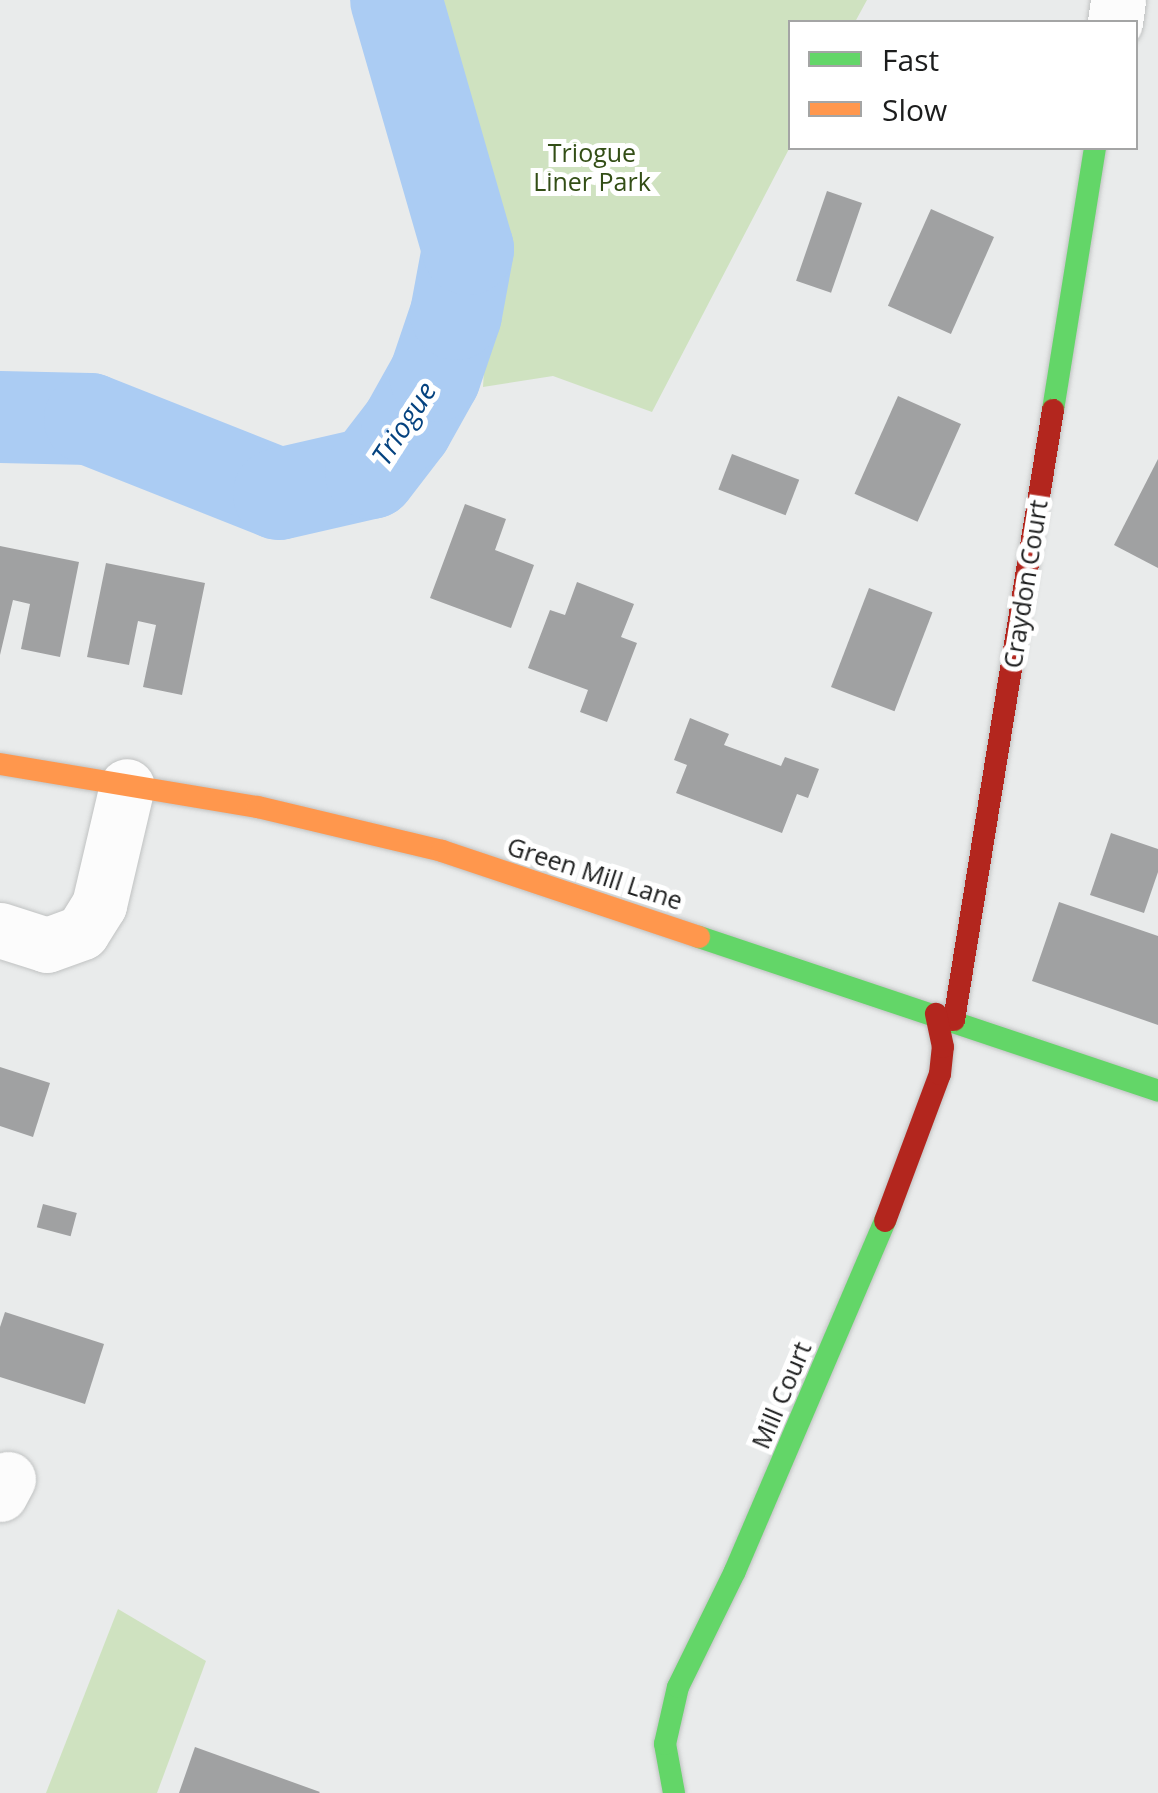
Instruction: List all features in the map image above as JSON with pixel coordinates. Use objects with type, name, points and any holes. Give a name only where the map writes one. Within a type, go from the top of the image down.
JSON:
[{"type":"street","name":"Craydon Court","points":[[945,1017],[1095,150]]},
{"type":"street","name":"Green Mill Lane","points":[[0,764],[287,813],[442,851],[945,1017],[1158,1092]]},
{"type":"street","points":[[0,930],[46,945],[82,932],[99,905],[127,786]]},
{"type":"street","name":"Mill Court","points":[[674,1793],[665,1744],[678,1687],[735,1571],[874,1250],[940,1074],[945,1017]]},
{"type":"green space","name":"Triogue Liner Park","points":[[352,0],[867,0],[856,20],[788,20],[788,150],[652,412],[553,376],[483,387],[487,316],[446,249]]},
{"type":"green space","points":[[118,1609],[206,1661],[157,1793],[46,1793]]},
{"type":"building","points":[[827,191],[862,203],[831,293],[796,281]]},
{"type":"building","points":[[931,209],[994,237],[951,334],[888,306]]},
{"type":"building","points":[[898,396],[961,424],[918,522],[854,494]]},
{"type":"building","points":[[732,454],[799,480],[786,515],[718,489]]},
{"type":"building","points":[[1158,459],[1158,568],[1114,545]]},
{"type":"building","points":[[465,504],[506,519],[495,550],[534,565],[511,628],[430,598]]},
{"type":"building","points":[[0,546],[79,562],[60,657],[21,649],[30,604],[13,600],[0,655]]},
{"type":"building","points":[[106,563],[205,583],[182,695],[143,687],[156,625],[138,621],[129,665],[87,657]]},
{"type":"building","points":[[577,582],[634,604],[621,637],[637,643],[607,722],[580,712],[588,690],[528,668],[550,610],[565,615]]},
{"type":"building","points":[[869,588],[932,612],[894,711],[831,687]]},
{"type":"building","points":[[690,718],[729,734],[724,745],[781,766],[785,757],[819,769],[808,798],[797,794],[782,833],[676,793],[687,765],[674,760]]},
{"type":"building","points":[[1111,833],[1158,849],[1158,872],[1144,913],[1090,895]]},
{"type":"building","points":[[1059,902],[1158,936],[1158,1025],[1032,981]]},
{"type":"building","points":[[0,1067],[50,1083],[33,1137],[0,1126]]},
{"type":"building","points":[[43,1204],[77,1213],[71,1236],[37,1227]]},
{"type":"building","points":[[5,1312],[104,1344],[85,1404],[0,1377],[0,1327]]},
{"type":"building","points":[[195,1747],[320,1792],[179,1793]]},
{"type":"waterway","name":"Triogue","points":[[0,417],[90,419],[279,494],[371,473],[407,426],[435,376],[456,314],[468,249],[396,0]]},
{"type":"traffic: fast","points":[[1053,410],[1095,150]]},
{"type":"traffic: fast","points":[[699,937],[1158,1091]]},
{"type":"traffic: fast","points":[[674,1793],[665,1744],[678,1687],[735,1571],[885,1221]]},
{"type":"traffic: slow","points":[[0,764],[258,807],[442,851],[699,937]]},
{"type":"traffic: jam","points":[[954,1020],[1053,410]]},
{"type":"traffic: jam","points":[[885,1221],[940,1074],[943,1047],[936,1014]]}]
